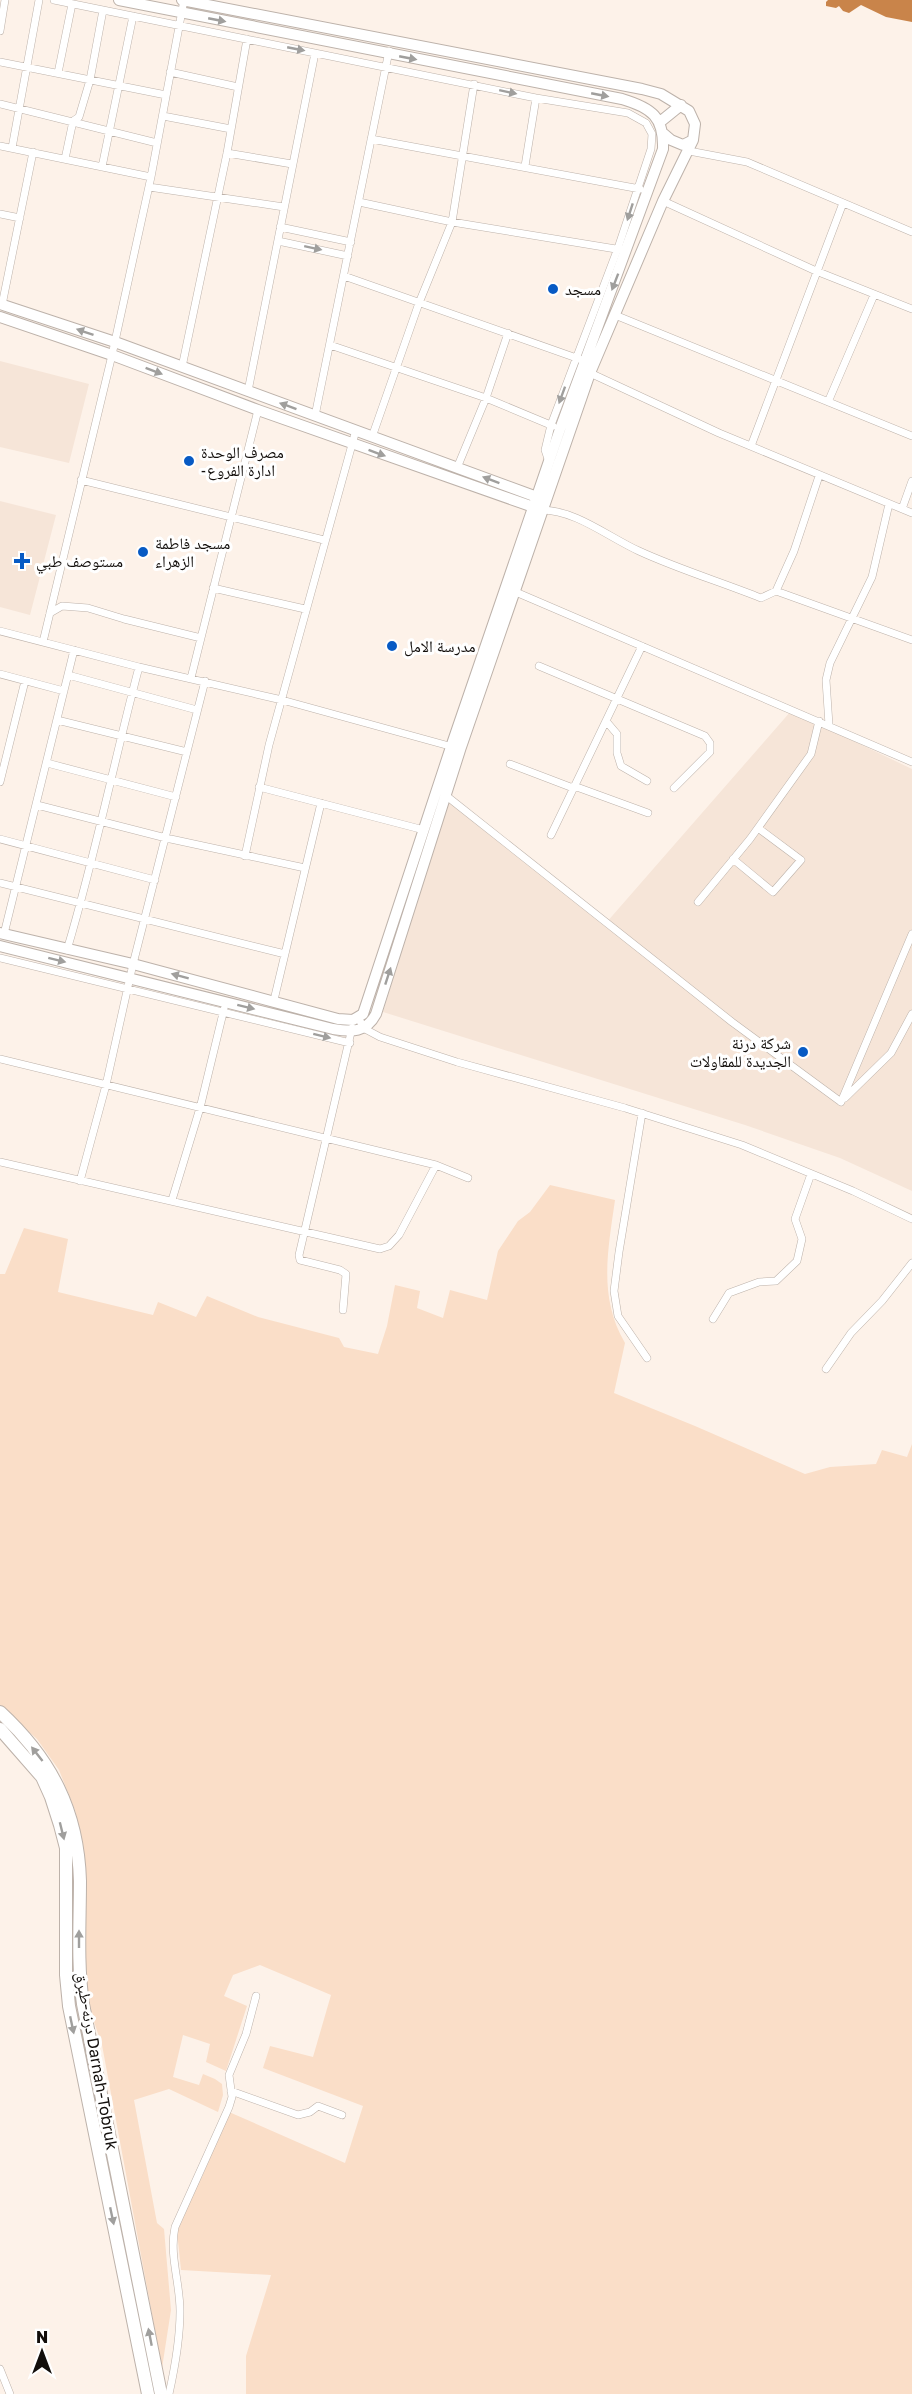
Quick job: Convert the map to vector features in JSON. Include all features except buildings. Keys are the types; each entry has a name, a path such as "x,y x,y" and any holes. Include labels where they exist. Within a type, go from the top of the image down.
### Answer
{"highway":[{"name":"درنه-طبرق Darnah-Tobruk","path":"0,1712 12,1723 52,1773 73,1823 80,1879 79,1978 83,2004 161,2394"},
{"name":"درنه-طبرق Darnah-Tobruk","path":"0,1729 42,1777 51,1797 66,1848 66,1975 69,2006 148,2394"}],"main road":[{"path":"119,0 622,99 641,105 671,140 691,146"},
{"path":"0,946 130,978 225,1007 351,1038 365,1029 376,1014 456,747 540,504 590,373 663,201 691,146 695,130 693,117 681,105 661,94 642,89 183,0"},
{"path":"540,504 556,427 622,250 650,190 663,149 662,128 681,105"},
{"path":"1,304 115,342 356,430 457,468 540,504"},
{"path":"0,317 112,355 351,443 540,504"},
{"path":"2,933 274,1000 338,1019 356,1019 363,1014 424,830 442,792"}],"street":[{"path":"0,31 5,0"},
{"path":"12,148 39,0"},
{"path":"54,0 537,98 628,113 646,123 652,134 651,149 622,250 452,222 359,202"},
{"path":"43,642 152,177 183,0"},
{"path":"58,73 72,4"},
{"path":"65,159 73,121 79,117 90,80 103,10"},
{"path":"102,167 133,16"},
{"path":"182,368 227,153 247,39"},
{"path":"315,416 392,40"},
{"path":"248,391 315,53"},
{"path":"0,62 166,95"},
{"path":"170,72 238,87"},
{"path":"372,437 396,367 452,222 474,84"},
{"path":"525,166 537,98"},
{"path":"0,104 73,121 77,125 157,143"},
{"path":"163,116 231,129"},
{"path":"371,139 650,190"},
{"path":"0,146 152,177"},
{"path":"691,146 747,162 912,232"},
{"path":"1,304 33,152"},
{"path":"227,153 292,164"},
{"path":"149,187 284,207"},
{"path":"663,201 816,271 912,309"},
{"path":"751,446 843,203"},
{"path":"0,214 20,218"},
{"path":"280,226 351,242"},
{"path":"278,241 348,256"},
{"path":"344,276 580,360"},
{"path":"828,402 874,295"},
{"path":"615,315 912,436"},
{"path":"457,468 486,398 508,333"},
{"path":"330,345 486,398 556,427"},
{"path":"590,373 719,433 912,513"},
{"path":"191,678 258,410"},
{"path":"245,856 259,787 305,609 356,430"},
{"path":"540,504 609,534 639,551 761,598 776,591 794,551 819,476"},
{"path":"81,480 231,519 324,540"},
{"path":"902,509 912,482"},
{"path":"829,725 828,673 837,646 850,619 863,600 872,577 889,504"},
{"path":"213,588 305,609"},
{"path":"510,590 912,762"},
{"path":"776,591 912,640"},
{"path":"50,613 62,606 88,608 201,638"},
{"path":"0,631 139,667 282,700 456,747"},
{"path":"551,835 642,646"},
{"path":"2,933 37,805 74,650"},
{"path":"539,666 705,736 710,743 710,752 674,788"},
{"path":"67,950 81,903 139,667"},
{"path":"0,674 64,691"},
{"path":"68,675 197,710"},
{"path":"0,782 25,681"},
{"path":"80,1181 106,1085 133,964 146,920 204,681"},
{"path":"57,720 187,752"},
{"path":"606,721 617,734 617,753 621,766 646,781"},
{"path":"698,902 758,828 812,754 819,721"},
{"path":"47,763 176,797"},
{"path":"510,764 648,813"},
{"path":"259,787 424,830"},
{"path":"442,792 732,1022 841,1102"},
{"path":"274,1000 321,803"},
{"path":"37,805 166,838 305,868"},
{"path":"733,859 773,892 801,860 758,828"},
{"path":"0,839 91,861 155,880"},
{"path":"0,883 285,954"},
{"path":"841,1102 912,934"},
{"path":"0,958 127,990 225,1007 200,1108 172,1200"},
{"path":"841,1102 891,1053 912,1014"},
{"path":"356,1019 365,1029 380,1037 457,1062 642,1113 742,1145 811,1173 912,1219"},
{"path":"343,1310 346,1274 340,1270 300,1260 299,1255 356,1019"},
{"path":"0,1059 436,1165 468,1178"},
{"path":"642,1113 614,1291 618,1316 647,1358"},
{"path":"0,1162 380,1249 389,1246 399,1235 436,1165"},
{"path":"712,1319 729,1293 759,1282 776,1281 797,1261 802,1239 795,1219 811,1173"},
{"path":"826,1369 851,1333 882,1301 912,1263"},
{"path":"169,2394 175,2367 180,2310 173,2264 173,2234 229,2107 232,2097 229,2075 246,2034 256,1996"},
{"path":"231,2091 298,2115 310,2112 318,2106 342,2115"},
{"path":"0,2368 10,2394"}],"shaded area":[{"path":"828,0 912,0 912,22 886,17 861,5 849,13 843,11 839,6 836,8 826,6"},
{"path":"0,361 89,384 69,463 0,447"},
{"name":"مستوصف طبي","path":"0,501 56,515 30,615 0,607"},
{"path":"791,711 912,769 912,1191 840,1158 745,1125 383,1012 448,795 606,923"},
{"path":"550,1185 615,1200 608,1255 608,1291 611,1308 625,1343 614,1393 805,1474 830,1467 876,1464 882,1450 907,1457 912,1444 912,2394 246,2394 246,2356 271,2275 181,2270 177,2232 182,2212 202,2177 229,2112 345,2163 363,2106 263,2068 270,2046 313,2057 331,1995 260,1965 233,1975 224,1996 247,2006 226,2071 206,2062 210,2044 183,2035 173,2077 199,2085 203,2074 222,2084 223,2095 218,2112 169,2089 134,2100 157,2223 164,2229 171,2310 162,2368 102,2045 87,2002 83,1843 75,1810 59,1770 37,1739 0,1706 0,1274 5,1274 24,1228 68,1239 58,1292 153,1315 158,1302 196,1317 207,1296 258,1317 339,1338 344,1347 378,1354 387,1326 395,1285 420,1291 417,1308 443,1318 450,1290 487,1300 498,1251 518,1221 530,1212"}],"place":[{"name":"مسجد","path":"553,289"},
{"name":"مصرف الوحدة -ادارة الفروع","path":"189,461"},
{"name":"مسجد فاطمة الزهراء","path":"143,552"},
{"name":"مستوصف طبي","path":"22,561"},
{"name":"مدرسة الامل","path":"392,646"},
{"name":"شركة درنة الجديدة للمقاولات","path":"803,1052"}]}
